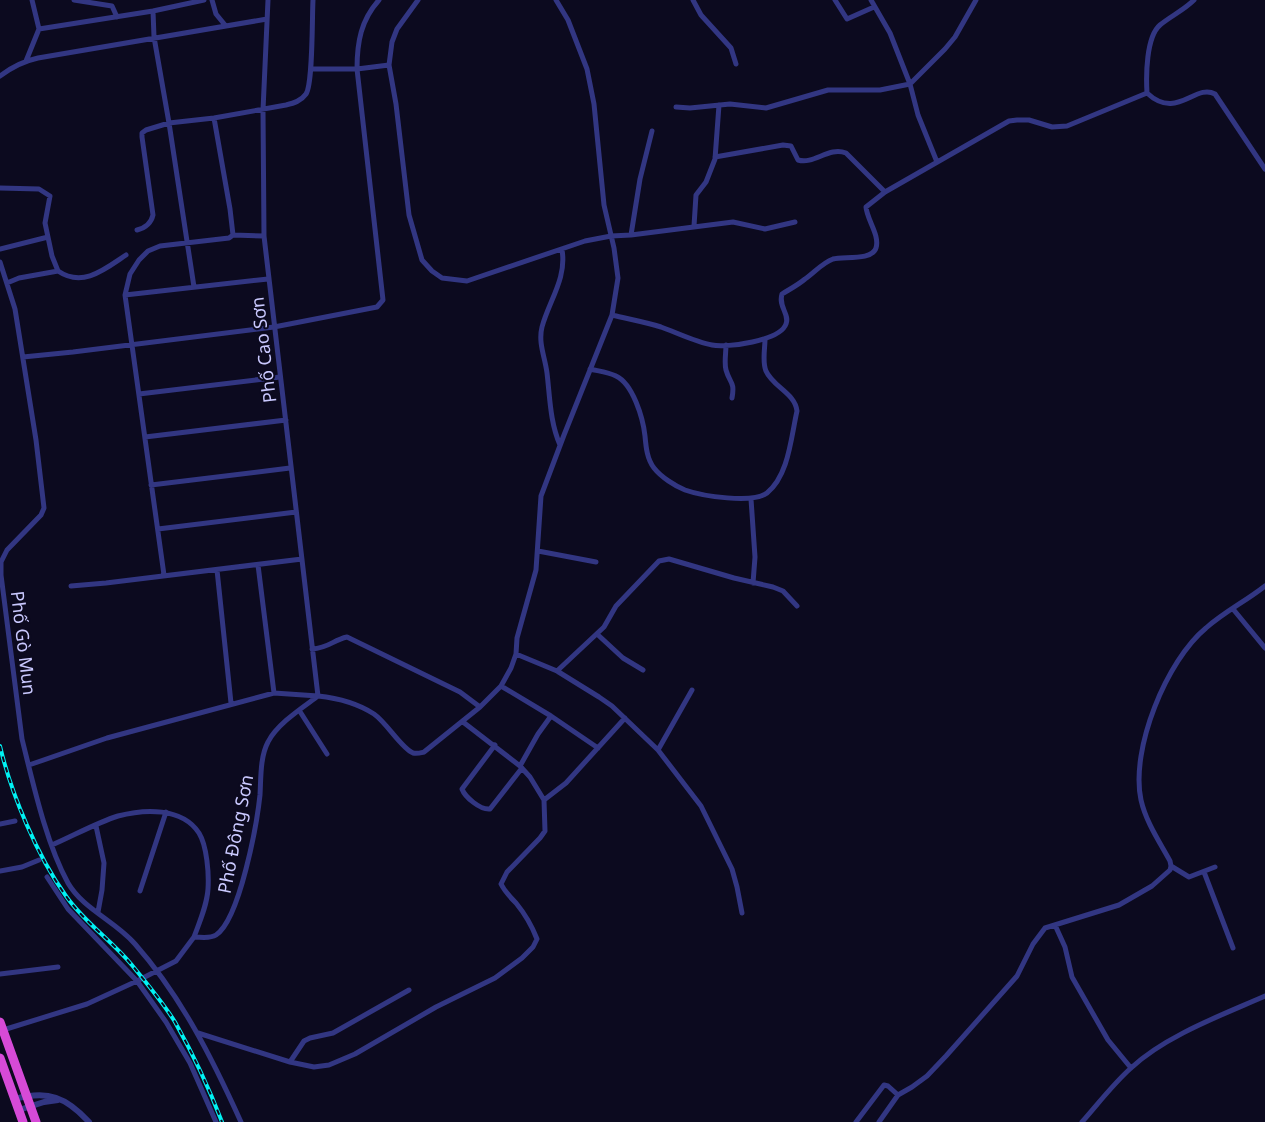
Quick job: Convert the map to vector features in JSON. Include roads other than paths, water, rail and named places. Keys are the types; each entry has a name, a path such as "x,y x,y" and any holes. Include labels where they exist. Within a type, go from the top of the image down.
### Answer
{"highway":[{"path":"1,1026 36,1122"},
{"path":"0,1058 23,1122"}],"street":[{"path":"26,61 39,29 32,0"},
{"path":"74,0 112,6 117,17"},
{"path":"39,29 117,17 204,0"},
{"path":"212,0 216,14 225,25"},
{"name":"Phố Cao Sơn","path":"268,0 263,110 264,236 318,696"},
{"path":"137,230 145,228 152,221 153,215 142,133 169,123 214,118 296,103 305,96 308,90 310,69 312,0"},
{"path":"23,357 274,327 377,308 383,300 357,69 357,49 361,30 379,0"},
{"path":"418,0 397,29 392,42 389,65 396,104 409,215 422,260 442,278 467,281 585,241 611,236 732,222 765,229 795,222"},
{"path":"28,765 107,738 274,692 333,698 368,711 387,726 406,748 418,754 424,752 480,707 500,686 509,673 516,654 516,638 532,587 538,550 541,496 612,315 618,278 614,248 604,205 594,104 587,69 568,20 556,0"},
{"path":"693,0 701,15 731,48 736,64"},
{"path":"834,0 847,19 874,7"},
{"path":"871,0 890,33 910,84 918,115 937,162"},
{"path":"676,108 737,104 766,108 828,90 880,90 910,84 950,43 976,0"},
{"path":"1194,0 1156,30 1151,42 1146,78 1147,92 1154,99 1167,104 1175,104 1205,92 1215,94 1265,169"},
{"path":"153,10 154,37 194,287"},
{"path":"0,76 10,68 26,61 154,37 267,19"},
{"path":"310,69 357,69 389,65"},
{"path":"612,315 658,326 711,345 726,345 766,339 784,328 786,324 787,320 780,300 782,294 823,264 833,259 866,256 873,253 876,249 872,224 866,208 886,192 1009,122 1029,120 1052,127 1067,126 1147,92"},
{"path":"694,226 696,195 706,182 716,157 719,105"},
{"path":"214,118 233,235"},
{"path":"631,235 640,179 652,131"},
{"path":"716,157 782,145 791,146 798,160 804,161 832,152 842,152 846,153 886,192"},
{"path":"0,188 39,189 50,196 45,223 52,256 58,270 64,275 74,278 94,276 126,255"},
{"path":"164,575 125,295 130,274 139,260 148,252 160,246 229,238 233,235 264,236"},
{"path":"0,249 48,238"},
{"path":"560,445 553,423 540,337 545,318 559,284 563,260 562,250"},
{"name":"Phố Gò Mun","path":"0,262 16,309 36,440 44,508 41,515 7,550 1,562 22,739 28,765 52,845 68,883 79,898 133,941 157,971 198,1033 241,1122"},
{"path":"7,282 58,270"},
{"path":"125,295 268,279"},
{"path":"590,369 615,375 625,382 631,391 644,428 648,456 654,469 666,479 684,490 700,494 751,499 768,492 780,475 785,464 797,411 792,399 773,382 765,369 766,339"},
{"path":"726,345 725,367 726,373 733,383 732,398"},
{"path":"139,394 280,377"},
{"path":"144,438 286,420"},
{"path":"151,485 290,468"},
{"path":"751,499 755,557 753,583"},
{"path":"158,529 296,512"},
{"path":"538,550 596,562"},
{"path":"71,586 302,559"},
{"path":"557,671 597,634 608,622 616,606 659,561 664,559 773,587 783,591 797,606"},
{"path":"258,564 274,692"},
{"path":"217,570 231,703"},
{"path":"1215,867 1189,877 1171,866 1148,821 1140,792 1140,763 1151,713 1168,676 1192,642 1205,628 1265,586"},
{"path":"1233,608 1265,648"},
{"path":"597,634 623,658 643,670"},
{"path":"312,649 328,647 339,638 347,637 460,692 480,707"},
{"path":"516,654 557,671 599,697 625,718 658,750 701,806 732,869 738,887 742,913"},
{"path":"500,686 551,716 598,748"},
{"path":"658,750 692,690"},
{"name":"Phố Đông Sơn","path":"194,937 215,936 221,931 236,904 247,863 268,742 275,732 318,696"},
{"path":"299,710 328,754"},
{"path":"495,745 462,788 469,798 485,810 490,810 521,767 538,734 551,716"},
{"path":"544,800 566,783 625,718"},
{"path":"198,1033 290,1062 314,1068 321,1067 355,1054 436,1007 495,978 522,958 533,947 537,939 534,929 501,884 507,872 545,831 544,800 530,777 521,767 463,722"},
{"path":"1,1026 87,1004 176,961 194,937 204,910 208,889 206,856 199,833 186,820 166,812 140,812 118,817 52,845"},
{"path":"140,891 166,812"},
{"path":"0,824 15,821"},
{"path":"96,826 104,863 98,912"},
{"path":"0,871 22,867 39,860"},
{"path":"880,1122 898,1095 920,1082 946,1056 1017,976 1039,934 1045,928 1119,905 1152,886 1166,874 1171,866"},
{"path":"1204,872 1232,948"},
{"path":"47,876 68,909 137,981 166,1022 190,1063 216,1122"},
{"path":"1055,925 1065,948 1072,977 1108,1040 1131,1068"},
{"path":"0,974 58,967"},
{"path":"290,1062 304,1040 333,1033 409,990"},
{"path":"1082,1122 1131,1068 1143,1058 1185,1031 1265,996"},
{"path":"856,1122 884,1085 888,1086 898,1095"},
{"path":"15,1099 47,1094 71,1105 89,1122"},
{"path":"19,1110 44,1102 60,1100"}],"railway":[{"path":"0,746 11,784 26,824 55,880 81,914 131,964 171,1015 200,1071 222,1122"}]}
